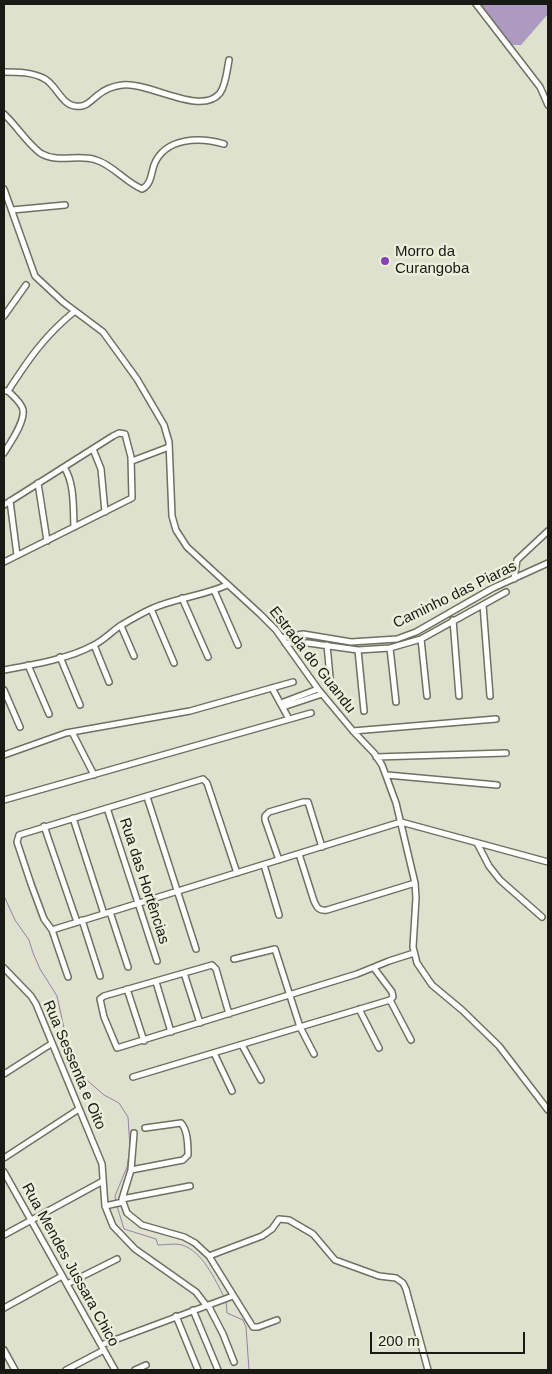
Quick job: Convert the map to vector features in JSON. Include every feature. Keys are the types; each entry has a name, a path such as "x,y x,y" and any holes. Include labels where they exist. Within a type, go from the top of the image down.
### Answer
{"street":[{"path":"476,4 540,86 548,105"},
{"path":"4,72 34,75 44,79 55,87 69,105 76,107 85,105 108,89 123,85 134,85 178,98 205,102 215,98 222,91 230,60"},
{"path":"4,114 42,154 58,158 85,157 97,160 108,165 117,174 142,189 145,188 155,163 164,150 174,144 199,140 212,140 224,144"},
{"name":"Estrada do Guandu","path":"4,189 35,276 75,312 103,332 137,379 164,425 169,438 172,516 176,530 187,547 260,614 282,638 320,691 376,757 387,775 415,883 416,898 413,934 414,953 417,963 428,980 439,992 462,1010 499,1046 548,1110"},
{"path":"12,210 65,205"},
{"path":"4,314 26,285"},
{"path":"4,453 20,424 23,413 20,404 6,391 42,341 75,312"},
{"path":"4,504 113,436 124,434 132,461 132,498 4,562"},
{"path":"132,461 169,448"},
{"path":"93,449 101,469 105,512"},
{"path":"64,467 70,478 74,527"},
{"path":"38,483 47,541"},
{"path":"10,501 17,555"},
{"path":"514,579 517,560 548,531"},
{"name":"Caminho das Piaras","path":"282,638 303,634 351,642 397,639 416,632 493,588 548,563"},
{"path":"4,670 60,658 94,646 120,626 151,610 227,584"},
{"path":"214,590 238,645"},
{"path":"285,643 327,645 358,650 390,648 421,639 506,592"},
{"path":"182,598 208,657"},
{"path":"483,605 490,696"},
{"path":"151,610 174,663"},
{"path":"453,620 459,696"},
{"path":"120,626 134,656"},
{"path":"421,639 426,696"},
{"path":"327,645 330,688"},
{"path":"94,646 109,682"},
{"path":"390,648 396,702"},
{"path":"358,650 364,711"},
{"path":"60,658 80,705"},
{"path":"28,665 49,714"},
{"path":"4,755 49,738 72,732 190,711 293,682"},
{"path":"272,688 289,719"},
{"path":"4,690 20,727"},
{"path":"282,704 320,691"},
{"path":"4,800 311,713"},
{"path":"353,732 496,719"},
{"path":"72,732 94,775"},
{"path":"376,757 506,753"},
{"path":"387,775 497,785"},
{"path":"68,977 52,930 44,919 17,842 19,835 195,781 205,780 237,873"},
{"path":"147,797 196,948"},
{"path":"278,860 265,820 270,812 306,802 309,804 322,846"},
{"name":"Rua das Hortências","path":"107,808 157,961"},
{"path":"73,818 104,914"},
{"path":"52,930 400,822 548,862"},
{"path":"44,826 100,976"},
{"path":"477,843 489,866 500,880 542,918"},
{"path":"300,854 316,907 321,910 327,910 415,883"},
{"path":"264,865 279,915"},
{"path":"110,912 128,967"},
{"path":"234,959 274,948 300,1027 314,1054"},
{"path":"229,1014 214,965 100,998 104,1017 117,1048 144,1041 291,995 414,953"},
{"name":"Rua Sessenta e Oito","path":"4,968 34,1000 102,1164 107,1206"},
{"path":"133,1077 390,1000 393,997 392,992 374,968"},
{"path":"184,973 200,1023"},
{"path":"156,982 171,1032"},
{"path":"127,989 144,1041"},
{"path":"390,1000 411,1040"},
{"path":"359,1009 379,1048"},
{"path":"4,1074 52,1044"},
{"path":"242,1045 261,1080"},
{"path":"214,1053 232,1091"},
{"path":"4,1158 80,1109"},
{"path":"131,1170 183,1160 188,1156 186,1131 181,1123 145,1128"},
{"path":"134,1133 131,1170 122,1202 127,1213 138,1223 184,1236 195,1243 209,1256 231,1297 253,1327 256,1328 277,1320"},
{"name":"Rua Mendes Jussara Chico","path":"4,1172 115,1370"},
{"path":"4,1235 103,1181"},
{"path":"190,1186 107,1206 113,1226 135,1249 200,1296 223,1334 234,1362"},
{"path":"209,1256 262,1236 269,1232 277,1221 285,1218 317,1237 335,1260 378,1276 396,1278 403,1283 428,1370"},
{"path":"67,1284 117,1259"},
{"path":"4,1308 62,1276"},
{"path":"66,1370 103,1347 176,1316 231,1297"},
{"path":"193,1310 218,1370"},
{"path":"176,1316 198,1370"},
{"path":"4,1350 15,1370"},
{"path":"135,1370 146,1365"}],"shaded area":[{"path":"478,4 548,4 548,14 521,45 512,45"}],"waterway":[{"path":"4,896 15,920 29,940 40,969 57,996 66,1037 65,1054 73,1068 104,1095 119,1103 128,1117 130,1148 127,1167 115,1196 116,1202"},
{"path":"117,1206 124,1229 156,1239 158,1245 182,1245 196,1253 207,1266 224,1297"},
{"path":"226,1300 227,1313 243,1320 246,1327 249,1370"}],"place":[{"name":"Morro da Curangoba","path":"385,261"}]}
